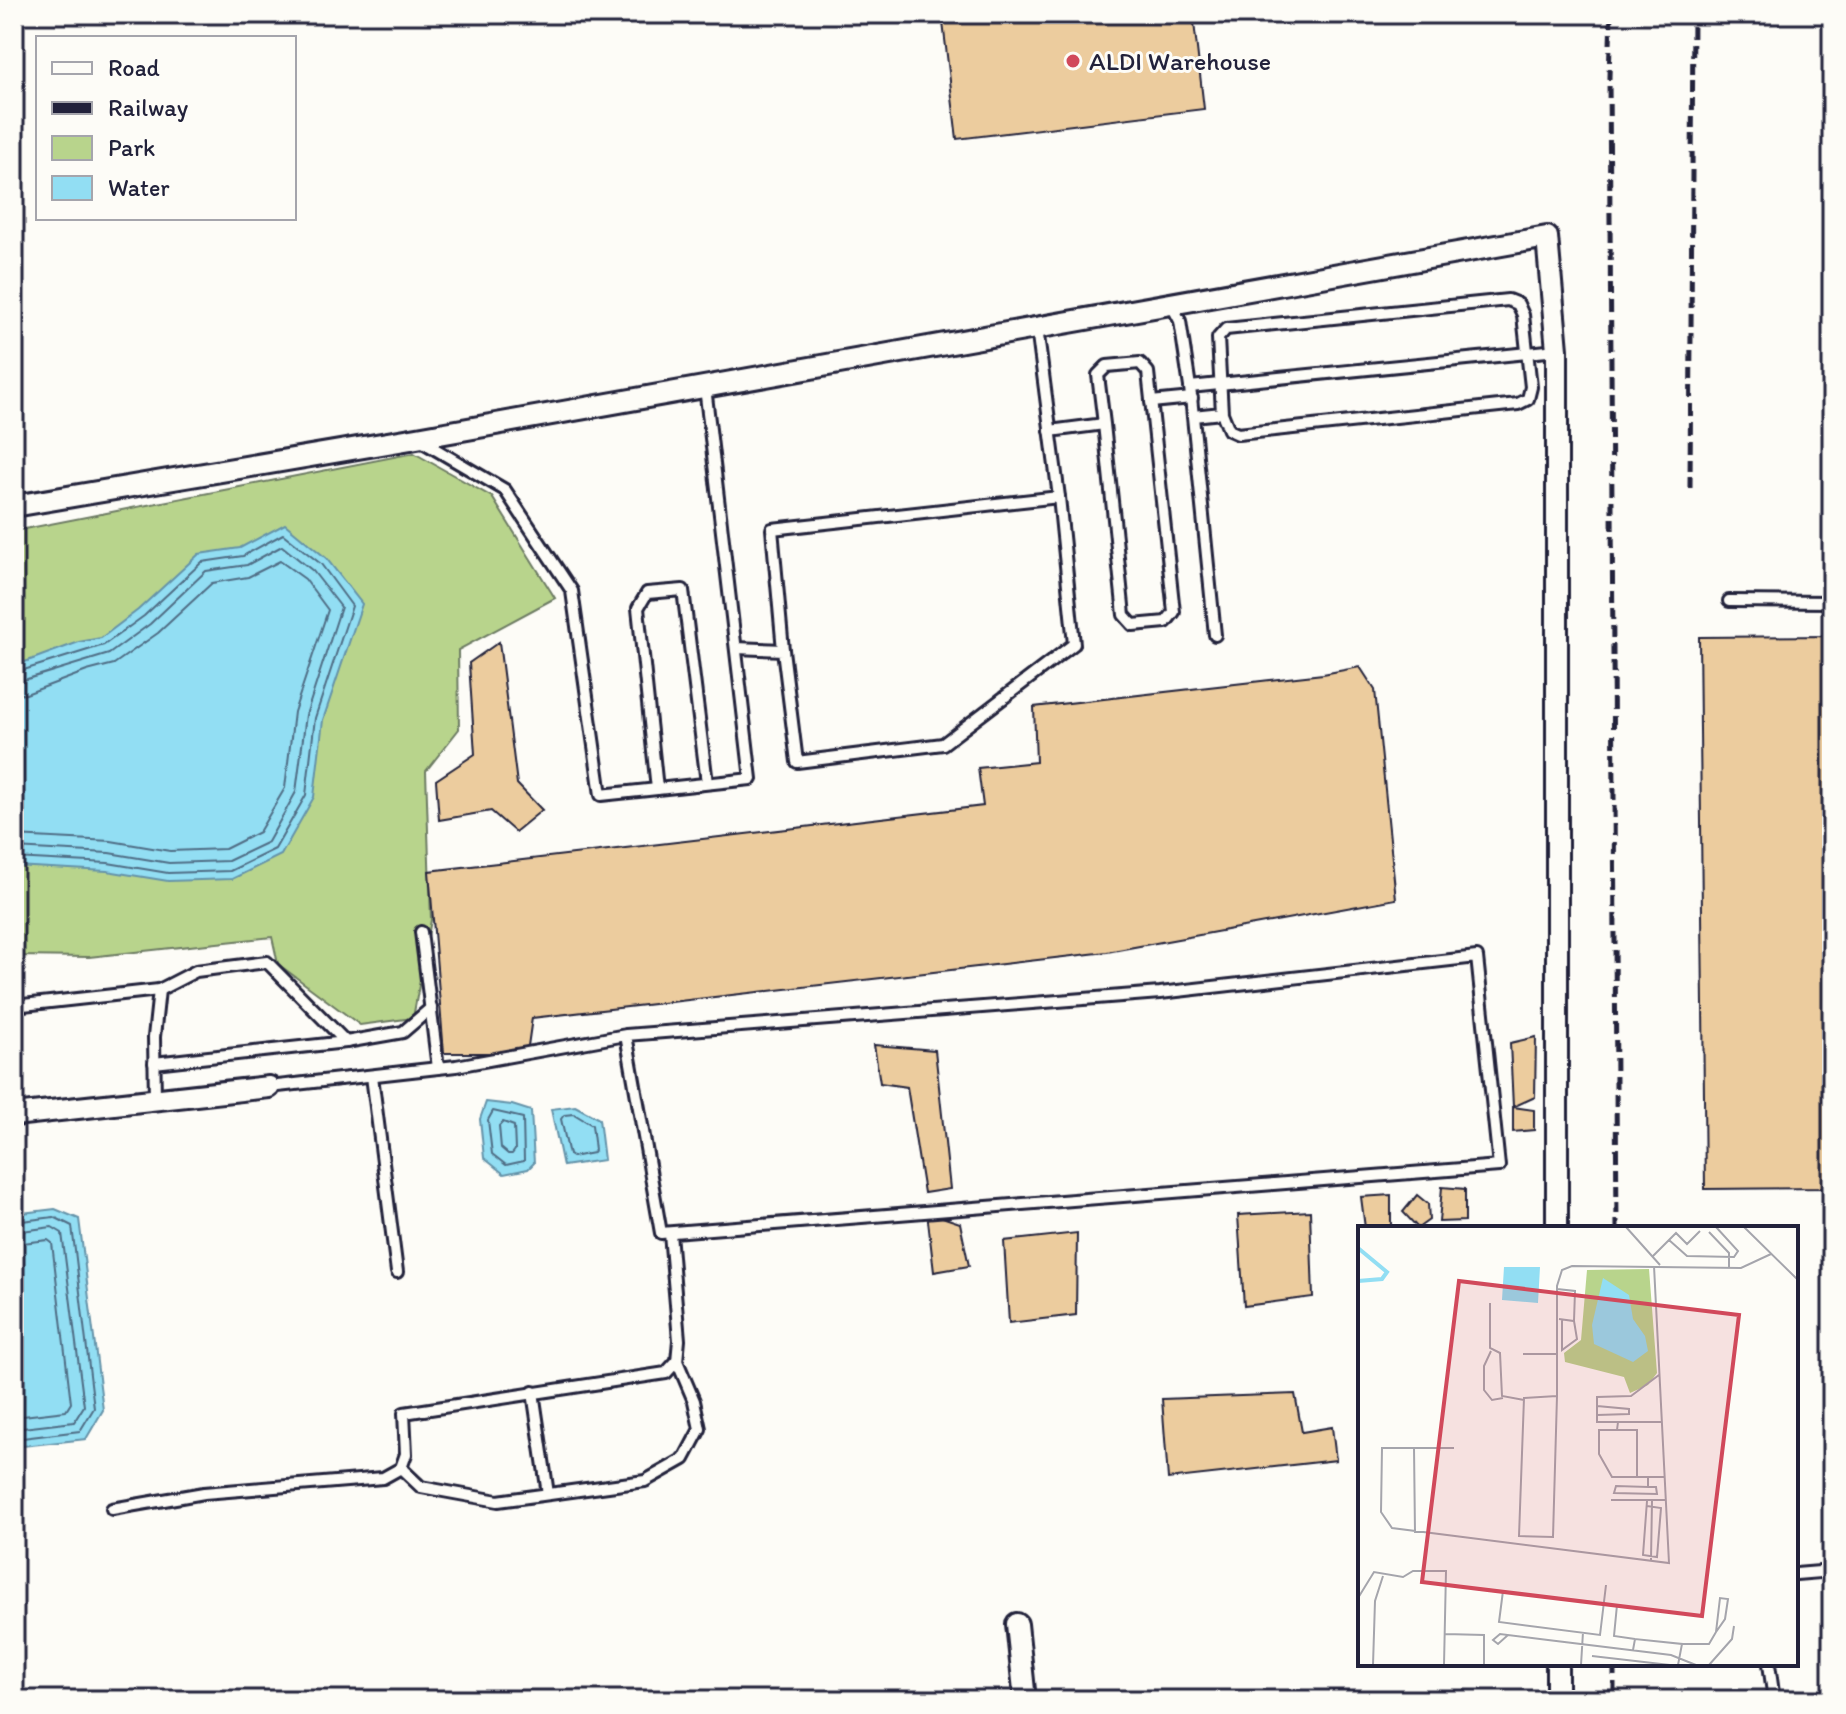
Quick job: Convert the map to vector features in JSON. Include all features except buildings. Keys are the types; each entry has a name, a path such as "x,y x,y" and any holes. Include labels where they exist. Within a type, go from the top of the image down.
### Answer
{"street":[{"path":"14,506 417,438 1547,237 1557,350 1557,1226"},
{"path":"14,1115 269,1087"},
{"path":"1017,1624 1025,1700"},
{"path":"1557,1666 1557,1700"}],"lane":[{"path":"1508,300 1518,304 1523,315 1528,352 1531,387 1528,399 1518,404 1238,434 1229,430 1222,413 1218,338 1226,329 1508,300"},
{"path":"1171,304 1180,321 1191,392 1215,635"},
{"path":"1037,328 1059,497 1074,644 943,744 797,762 772,529 1059,497"},
{"path":"1151,402 1219,384 1557,350"},
{"path":"1140,363 1148,372 1174,612 1166,622 1133,625 1124,615 1104,424 1098,375 1107,366 1140,363"},
{"path":"417,438 505,490 572,591 601,795 751,779 705,387"},
{"path":"1193,416 1222,413"},
{"path":"1050,431 1104,424"},
{"path":"657,789 638,608 647,593 683,590 707,783"},
{"path":"1729,601 1832,602"},
{"path":"736,648 783,650"},
{"path":"421,932 438,1068"},
{"path":"269,1087 438,1068 626,1035 1160,993 1477,957 1499,1166 661,1233 626,1035"},
{"path":"14,1006 159,990 196,971 267,962 346,1042"},
{"path":"155,1099 154,1037 159,990"},
{"path":"154,1063 346,1042 403,1032 431,1008"},
{"path":"372,1076 397,1272"},
{"path":"401,1468 421,1487 498,1501 645,1481 684,1459 700,1429 694,1401 677,1361 679,1340 670,1233"},
{"path":"112,1509 204,1493 383,1478 401,1468 406,1454 404,1413 666,1373 677,1361"},
{"path":"533,1392 548,1494"},
{"path":"1798,1574 1832,1571"},
{"path":"1769,1666 1774,1700"}],"green space":[{"path":"414,453 492,497 555,598 458,650 459,729 426,771 431,920 413,1018 360,1025 278,964 272,937 89,957 14,956 14,531"}],"water":[{"path":"285,524 326,558 362,604 323,720 314,797 281,855 232,879 168,881 107,871 14,866 14,666 79,642 101,638 138,610 199,554 240,548"},
{"path":"486,1102 531,1111 534,1163 528,1169 504,1174 484,1158 480,1119"},
{"path":"575,1106 599,1119 604,1160 563,1166 551,1109"},
{"path":"55,1209 79,1219 103,1410 86,1439 14,1447 14,1214"}],"railway":[{"path":"1611,14 1617,1226"},
{"path":"1690,488 1693,14"},
{"path":"1614,1666 1614,1700"}],"place":[{"name":"ALDI Warehouse","path":"1073,61"}]}
